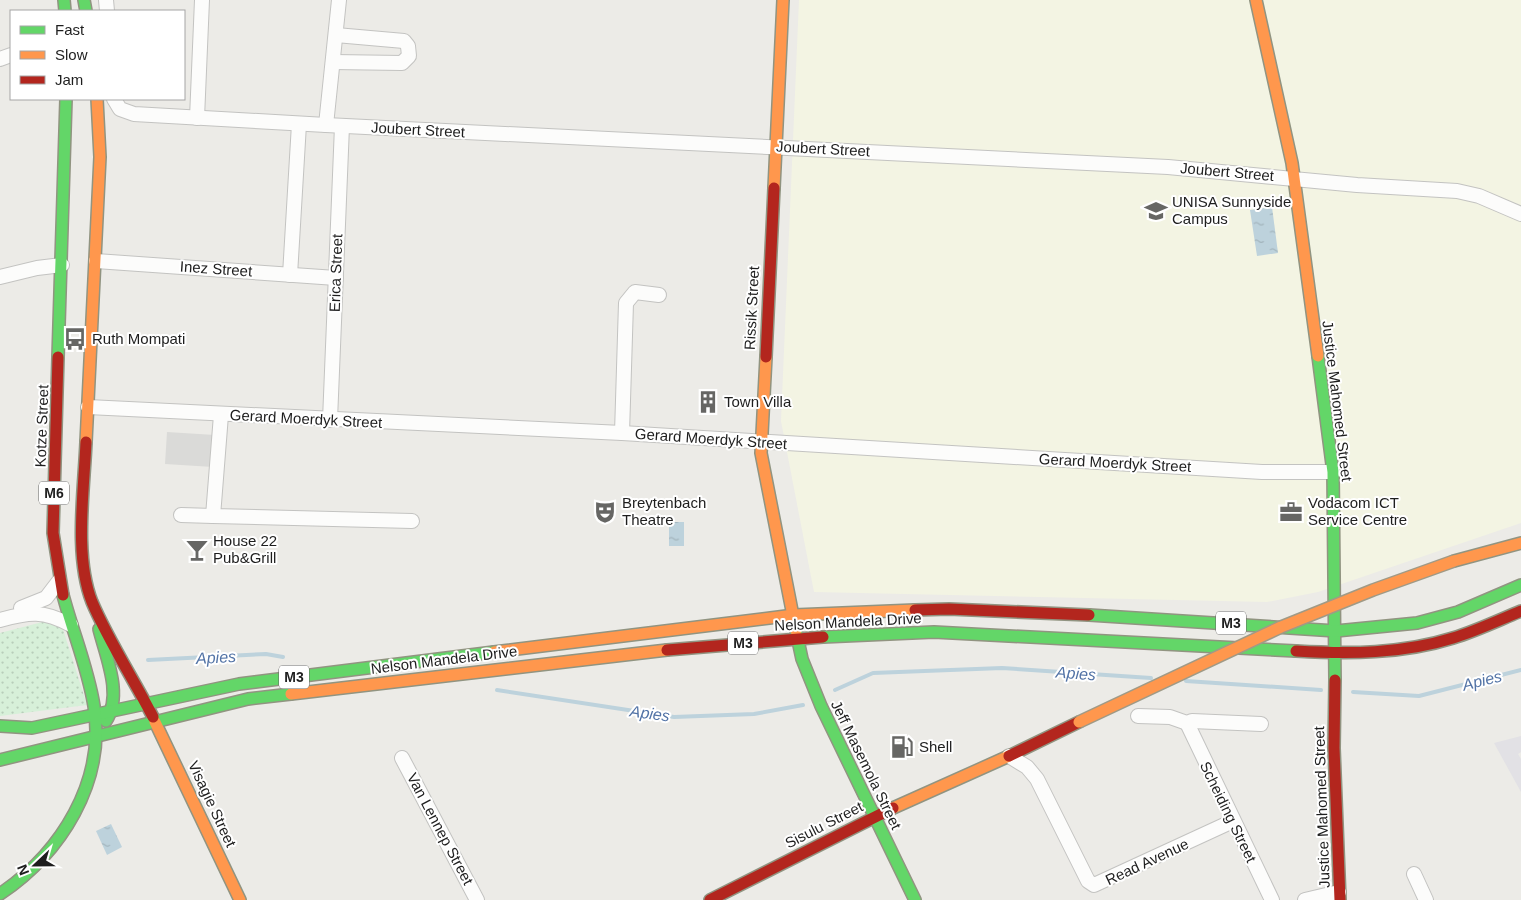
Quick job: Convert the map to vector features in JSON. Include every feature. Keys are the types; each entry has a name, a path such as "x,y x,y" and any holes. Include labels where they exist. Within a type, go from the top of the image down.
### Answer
{"main road":[{"name":"Rissik Street","path":"783,0 760,442 794,615"},
{"name":"Justice Mahomed Street","path":"1256,0 1294,177 1333,472 1336,631 1335,715 1340,896"},
{"name":"Kotze Street","path":"0,894 31,871 58,840 86,790 96,751 95,716 86,671 59,581 53,533 66,100"},
{"name":"M6","path":"97,100 100,158 82,531 85,571 92,600 156,722"},
{"name":"Sisulu Street","path":"710,900 874,817 1281,627 1374,590 1454,562 1521,543"},
{"name":"Nelson Mandela Drive","path":"0,726 32,728 239,684 794,615 940,609 1176,620 1336,631 1418,623 1458,612 1521,585"},
{"path":"92,600 115,703 112,712 96,736"},
{"name":"Nelson Mandela Drive","path":"0,760 248,699 583,658 798,639 934,632 1335,654 1381,652 1424,646 1454,638 1521,610"},
{"name":"Jeff Masemola Street","path":"794,615 802,659 815,695 915,900"},
{"name":"Visagie Street","path":"156,722 240,900"}],"street":[{"path":"197,118 202,0"},
{"path":"326,125 340,0"},
{"path":"332,62 402,63 409,56 408,46 404,41 336,35"},
{"name":"Joubert Street","path":"117,104 134,114 197,118 1157,166 1294,177 1357,185 1456,191 1479,196 1521,214"},
{"path":"290,275 299,124"},
{"name":"Erica Street","path":"330,420 342,126"},
{"name":"Inez Street","path":"96,260 336,278"},
{"path":"0,277 37,268 62,265"},
{"path":"622,433 626,303 636,292 660,295"},
{"name":"Gerard Moerdyk Street","path":"88,407 622,433 1262,472 1333,472"},
{"path":"213,516 221,414"},
{"path":"181,515 412,521"},
{"path":"0,612 40,602 46,598 59,581"},
{"path":"0,620 38,613 54,616 72,625"},
{"path":"1138,716 1170,718 1187,723 1192,721 1262,724"},
{"name":"Scheiding Street","path":"1187,723 1272,900"},
{"name":"Read Avenue","path":"1008,756 1027,767 1037,779 1088,881 1094,885 1233,821"},
{"name":"Van Lennep Street","path":"402,758 477,900"},
{"path":"1414,874 1426,900"},
{"path":"1305,900 1340,896"}],"shaded area":[{"name":"UNISA Sunnyside Campus","path":"799,0 1521,0 1521,523 1318,592 1267,602 814,592 781,421"},
{"path":"167,432 215,435 213,467 165,464"},
{"path":"1521,736 1521,752 1518,754 1521,759 1521,792 1494,743"}],"green space":[{"path":"54,619 61,623 87,705 0,716 0,633"}],"water":[{"path":"1272,207 1278,253 1257,256 1250,210"},
{"path":"669,522 684,522 684,546 669,546"},
{"path":"111,824 122,847 107,855 96,831"}],"waterway":[{"name":"Apies","path":"148,660 266,654 283,657"},
{"name":"Apies","path":"835,690 873,673 1002,668 1151,678"},
{"name":"Apies","path":"1353,692 1419,696 1521,670"},
{"name":"Apies","path":"1186,681 1321,690"},
{"name":"Apies","path":"497,690 674,717 754,714 803,705"}],"traffic: fast":[{"path":"64,0 65,10"},
{"path":"84,0 86,10"},
{"path":"58,357 66,100"},
{"path":"1318,356 1333,472 1335,680"},
{"path":"1089,615 1336,631 1417,623 1458,612 1521,585"},
{"path":"0,894 22,877 60,837 86,788 93,762 96,734 94,706 84,664 63,595"},
{"path":"99,629 109,664 113,688 111,711 106,721"},
{"path":"796,631 802,659 821,706 915,900"},
{"path":"823,637 934,632 1296,651"},
{"path":"0,726 32,728 239,684 494,652"},
{"path":"0,760 248,699 291,694"}],"traffic: slow":[{"path":"774,188 783,0"},
{"path":"1256,0 1292,163 1318,356"},
{"path":"86,442 100,157 97,100"},
{"path":"766,357 761,453 796,631"},
{"path":"1454,561 1521,543"},
{"path":"1079,722 1281,627 1373,590 1454,561"},
{"path":"494,652 794,615 915,610"},
{"path":"291,694 667,650"},
{"path":"155,722 240,900"},
{"path":"893,808 1009,756"}],"traffic: jam":[{"path":"766,357 774,188"},
{"path":"58,357 53,533 63,595"},
{"path":"86,442 82,502 82,544 86,584 92,602 106,631 153,717"},
{"path":"915,610 949,609 1089,615"},
{"path":"1296,651 1375,652 1414,647 1462,635 1521,611"},
{"path":"667,650 823,637"},
{"path":"1335,680 1334,748 1340,900"},
{"path":"1009,756 1079,722"},
{"path":"710,900 893,808"}],"place":[{"name":"UNISA Sunnyside Campus","path":"1156,211"},
{"name":"Ruth Mompati","path":"75,339"},
{"name":"Town Villa","path":"708,402"},
{"name":"Breytenbach Theatre","path":"605,512"},
{"name":"Vodacom ICT Service Centre","path":"1291,512"},
{"name":"House 22 Pub&Grill","path":"197,550"},
{"name":"Shell","path":"902,747"}]}
